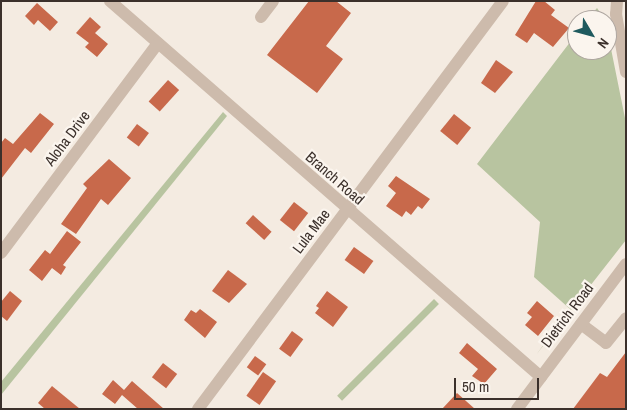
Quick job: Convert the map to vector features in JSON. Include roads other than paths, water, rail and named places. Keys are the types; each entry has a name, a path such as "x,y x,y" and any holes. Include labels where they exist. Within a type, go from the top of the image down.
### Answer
{"street":[{"name":"Branch Road","path":"110,1 347,211 541,377"},
{"path":"261,16 273,1"},
{"name":"Lula Mae","path":"198,409 504,1"},
{"path":"617,1 616,14 626,72"},
{"name":"Aloha Drive","path":"1,253 158,43"},
{"name":"Dietrich Road","path":"516,409 626,264"},
{"path":"581,324 606,343 626,318"}]}
